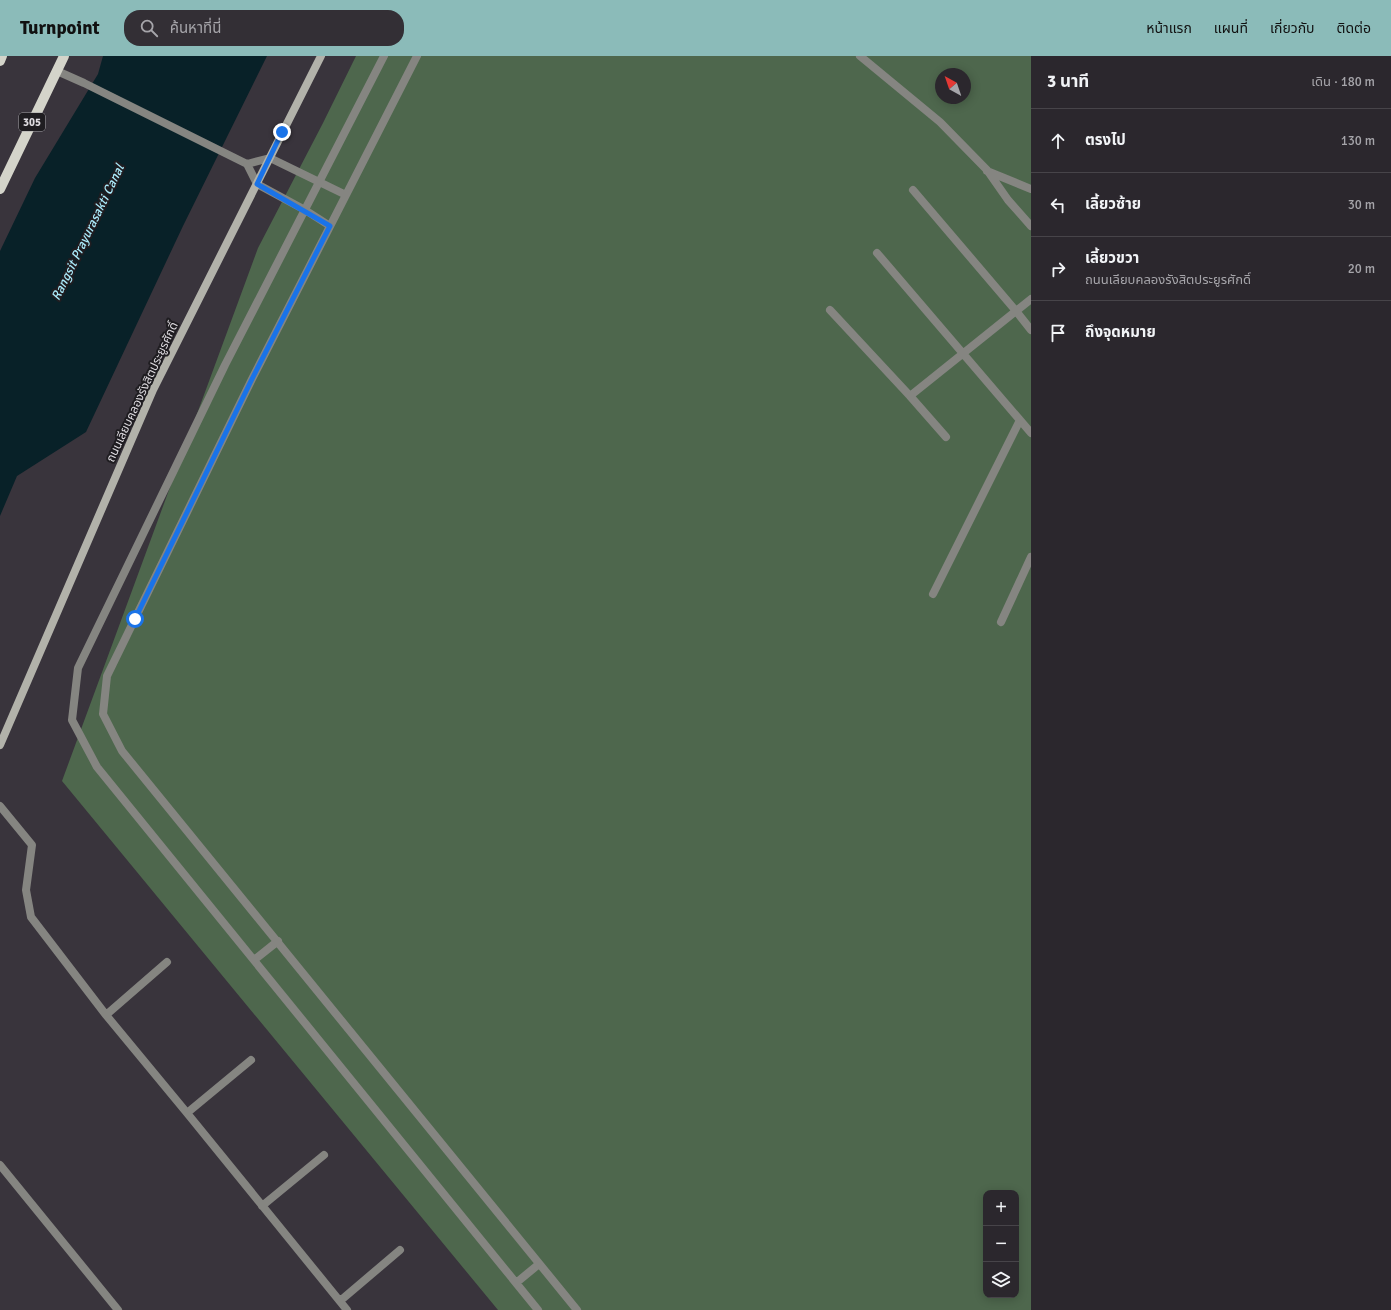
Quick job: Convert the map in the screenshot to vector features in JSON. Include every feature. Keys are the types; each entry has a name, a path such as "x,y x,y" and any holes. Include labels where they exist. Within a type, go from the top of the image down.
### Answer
{"main road":[{"path":"0,61 2,56"},
{"name":"305","path":"0,189 64,56"}],"street":[{"name":"ถนนเลียบคลองรังสิตประยูรศักดิ์","path":"0,745 153,390 321,56"},
{"path":"384,56 225,365 78,668 72,720 97,767 538,1310"},
{"path":"417,56 252,379 107,676 103,714 122,751 577,1310"},
{"path":"860,56 940,122 987,170 1008,200 1031,226"},
{"path":"57,71 84,83 233,158 247,164 270,158 346,195"},
{"path":"247,164 257,184 305,210 330,226"},
{"path":"987,170 1031,189"},
{"path":"913,190 1031,330"},
{"path":"878,253 1031,433"},
{"path":"910,396 1031,299"},
{"path":"830,310 946,437"},
{"path":"933,594 1020,420"},
{"path":"1000,622 1031,557"},
{"path":"0,806 32,845 26,890 32,917 106,1015 347,1310"},
{"path":"254,960 278,941"},
{"path":"106,1015 167,962"},
{"path":"187,1113 252,1060"},
{"path":"262,1206 324,1155"},
{"path":"0,1165 118,1310"},
{"path":"340,1301 400,1250"},
{"path":"516,1282 539,1264"}],"green space":[{"path":"356,56 1031,56 1031,1310 498,1310 62,781 258,248"}],"water":[{"name":"Rangsit Prayurasakti Canal","path":"103,56 267,56 183,226 86,432 17,476 0,516 0,251 35,178 98,74"}],"route":[{"path":"135,619 252,379 330,226 305,210 257,184 282,132"}]}
